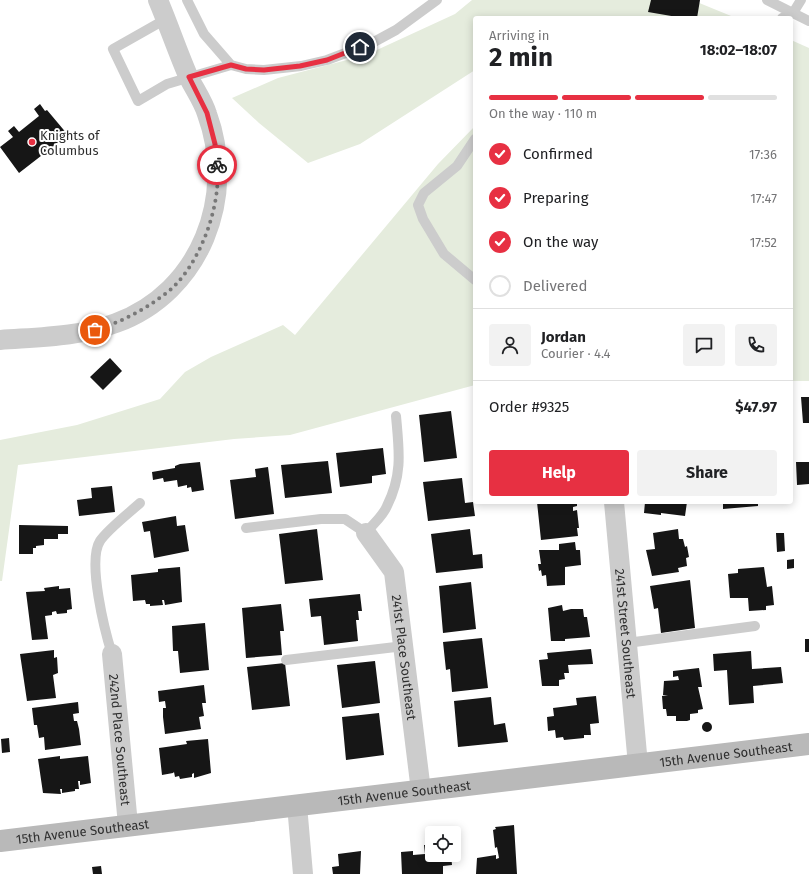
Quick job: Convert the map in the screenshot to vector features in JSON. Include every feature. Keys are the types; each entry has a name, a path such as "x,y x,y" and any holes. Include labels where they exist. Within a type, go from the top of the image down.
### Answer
{"street":[{"path":"0,340 76,334 117,323 138,313 167,293 182,276 203,243 214,211 218,170 215,144 207,113 189,77 158,0"},
{"name":"241st Street Southeast","path":"614,504 638,765"},
{"name":"241st Place Southeast","path":"366,533 394,572 421,791"},
{"name":"242nd Place Southeast","path":"112,654 128,825"},
{"name":"15th Avenue Southeast","path":"0,841 809,744"},
{"path":"297,805 303,874"}],"lane":[{"path":"187,0 204,34 231,65"},
{"path":"166,19 113,49 138,101 167,84 231,65 246,69 264,70 300,66 327,60 372,43 396,30 437,0"},
{"path":"766,0 809,21"},
{"path":"786,16 793,13 801,0"},
{"path":"473,142 457,166 424,193 418,205 423,219 444,254 473,278"},
{"path":"246,528 320,519 345,519 366,533 387,507 398,478 400,459 396,416"},
{"path":"112,654 100,614 96,553 100,540 140,503"},
{"path":"627,643 755,626"},
{"path":"286,660 404,646"}],"green space":[{"path":"472,0 692,0 731,16 473,16 473,71 360,144 308,163 259,123 232,98 278,78 366,55 455,14"},
{"path":"793,41 809,48 809,381 793,381"},
{"path":"473,128 473,386 290,435 234,439 18,465 2,581 0,581 0,440 77,425 160,399 185,372 211,357 283,325 295,335 438,164"}],"building":[{"path":"651,0 700,0 697,16 671,16 648,12"},
{"name":"Knights of Columbus","path":"40,104 68,135 19,173 0,147 13,137 8,131 14,126 19,132 39,116 34,109"},
{"path":"110,358 122,371 103,390 90,377"},
{"path":"801,397 809,397 809,423 803,423"},
{"path":"451,411 457,458 424,462 419,415"},
{"path":"383,448 386,474 372,476 372,483 340,487 336,453"},
{"path":"328,461 332,493 285,498 281,465"},
{"path":"200,462 204,490 192,492 191,487 187,488 187,485 178,487 177,480 164,482 163,478 153,480 152,472 175,468 175,466 180,464"},
{"path":"796,462 809,462 809,484 797,485"},
{"path":"268,467 274,514 235,519 230,480 256,477 255,469"},
{"path":"462,478 465,503 473,502 475,516 428,521 423,482"},
{"path":"112,486 115,512 79,516 77,500 92,498 91,488"},
{"path":"537,504 577,504 577,506 573,507 573,511 577,510 579,528 577,528 578,536 541,540"},
{"path":"645,504 687,504 685,516 661,513 661,515 644,513"},
{"path":"723,504 758,504 758,506 723,509"},
{"path":"176,516 177,526 185,525 189,551 154,558 150,531 144,532 142,522"},
{"path":"19,525 68,526 68,534 58,534 58,539 44,539 44,545 33,548 33,554 19,554"},
{"path":"317,529 323,580 285,584 279,534"},
{"path":"470,529 473,555 482,554 483,568 436,573 431,534"},
{"path":"678,529 679,539 683,539 685,547 687,546 689,557 686,558 687,566 678,568 679,572 652,576 646,550 655,549 653,533"},
{"path":"776,533 784,533 785,551 777,552"},
{"path":"575,542 576,550 580,550 581,565 565,567 565,585 547,586 546,575 542,576 541,570 539,571 538,564 541,564 539,550 559,550 559,544"},
{"path":"794,559 794,568 787,569 787,560"},
{"path":"180,567 182,602 165,605 164,600 162,600 163,605 150,606 150,604 146,604 145,600 133,601 131,575 158,572 158,569"},
{"path":"764,567 767,587 772,586 774,605 766,606 766,610 749,611 748,598 730,598 728,574 738,573 738,569"},
{"path":"690,580 695,628 661,633 658,608 654,609 650,586"},
{"path":"471,582 476,629 443,633 439,586"},
{"path":"59,586 59,589 70,588 72,609 67,610 67,613 57,614 56,611 52,612 52,615 45,616 48,639 32,640 26,592 45,591 44,588"},
{"path":"360,594 362,611 358,611 359,620 356,620 358,641 324,645 321,616 311,617 309,599"},
{"path":"281,604 284,631 280,631 282,655 246,658 242,608"},
{"path":"562,605 563,611 583,609 584,617 587,617 590,637 565,639 565,641 551,641 548,608"},
{"path":"205,623 209,670 180,673 178,651 173,651 172,626"},
{"path":"482,638 488,688 452,692 450,669 446,670 443,642"},
{"path":"805,639 809,639 809,652 805,652"},
{"path":"591,649 593,664 568,665 569,673 564,673 565,679 559,680 559,686 542,686 539,660 548,659 547,653"},
{"path":"54,650 54,658 57,657 58,673 53,675 56,698 27,701 20,654"},
{"path":"751,651 752,669 781,667 783,683 753,686 754,703 729,705 727,670 714,671 713,654"},
{"path":"375,661 380,703 342,708 337,665"},
{"path":"285,663 290,706 252,710 247,667"},
{"path":"699,668 702,687 698,687 703,709 698,710 698,713 690,714 690,720 676,721 676,716 667,716 666,709 663,709 662,696 668,695 663,695 664,681 679,680 678,676 673,677 673,671"},
{"path":"204,685 206,703 202,703 204,716 199,717 201,729 165,734 163,708 166,708 165,701 159,702 158,691"},
{"path":"596,696 599,723 590,724 591,735 584,735 584,738 564,740 563,737 556,738 555,730 548,731 547,717 554,716 553,708 577,705 576,698"},
{"path":"491,697 494,725 505,723 508,742 458,747 454,701"},
{"path":"78,702 79,713 73,714 74,721 77,721 81,745 45,750 44,737 39,738 37,725 34,725 32,708"},
{"path":"379,713 384,755 346,760 342,717"},
{"path":"705,722 709,722 711,723 711,731 705,732 702,729 702,725"},
{"path":"9,738 10,752 2,753 1,739"},
{"path":"208,739 211,773 194,778 194,773 192,774 192,777 180,779 179,776 175,777 174,772 162,775 159,748 187,744 186,741"},
{"path":"60,756 60,759 88,756 91,783 80,785 80,781 78,781 79,789 62,793 62,789 60,789 61,794 43,793 38,759"},
{"path":"514,825 517,874 476,874 477,858 496,855 496,859 499,858 497,847 495,848 493,830 496,829 495,827"},
{"path":"361,851 360,874 333,874 332,867 339,866 338,854"},
{"path":"413,851 413,855 425,854 425,862 452,862 452,865 443,866 443,874 402,874 401,852"},
{"path":"101,866 102,874 93,874 92,867"}],"way so far":[{"path":"95,330 117,323 138,313 167,293 182,276 203,243 214,211 218,170 217,165"}],"place":[{"name":"Knights of Columbus","path":"32,142"}],"route":[{"path":"217,165 215,144 207,113 189,77 231,65 246,69 264,70 300,66 327,60 360,47"}]}
